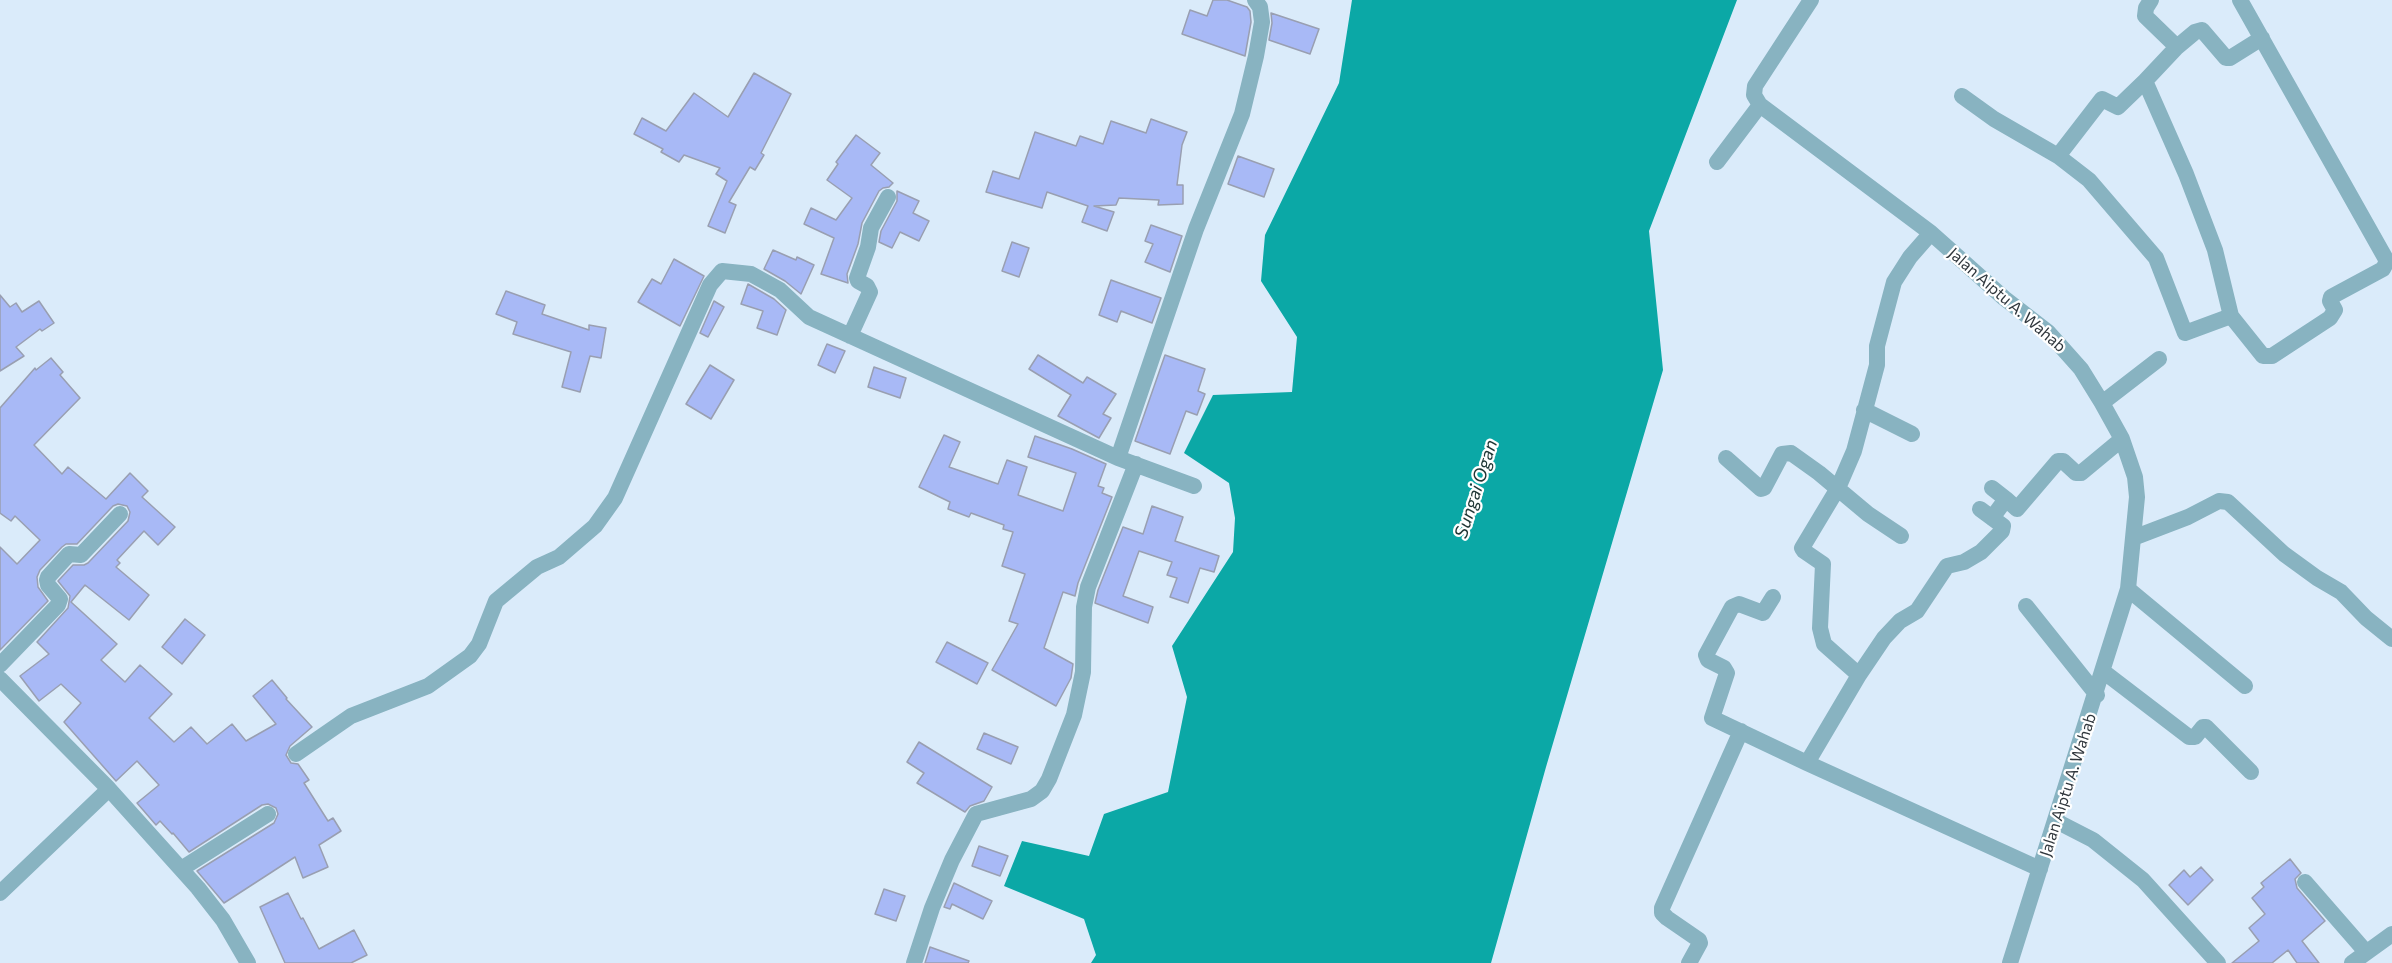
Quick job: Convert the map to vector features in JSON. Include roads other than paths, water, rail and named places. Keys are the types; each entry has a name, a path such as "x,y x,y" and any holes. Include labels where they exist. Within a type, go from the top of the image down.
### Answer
{"street":[{"path":"1118,458 1210,190 1242,114 1262,22 1260,7 1255,0"},
{"path":"1717,162 1760,105 1754,95 1755,86 1812,0"},
{"path":"2151,0 2146,8 2145,16 2177,47"},
{"path":"2145,81 2186,174 2215,250 2231,316 2263,356 2272,356 2330,318 2335,310 2330,301 2331,297 2382,269 2387,261 2240,0"},
{"path":"2058,156 2103,99 2118,107 2177,47 2195,32 2202,30 2226,58 2230,58 2262,38"},
{"path":"1962,96 1994,119 2058,156 2089,180 2156,258 2182,331 2187,333 2231,316"},
{"name":"Jalan Aiptu A. Wahab","path":"1760,105 1930,233 2004,298 2048,332 2081,369 2102,403 2122,439 2134,477 2137,497 2128,590 2097,695 2010,963"},
{"path":"850,336 870,292 867,286 857,278 868,247 871,228 888,197"},
{"path":"1859,675 1824,644 1820,628 1824,564 1803,550 1838,488 1854,451 1877,365 1877,346 1894,282 1910,257 1930,233"},
{"path":"296,754 351,716 428,686 470,656 479,644 496,601 532,571 559,556 595,526 615,498 710,285 720,272 740,272 762,280 791,299 809,317 1118,458 1194,486"},
{"path":"2102,403 2159,359"},
{"path":"1864,410 1912,434"},
{"path":"1992,488 2017,509 2053,464 2063,461 2076,473 2081,473 2122,439"},
{"path":"1726,458 1761,489 1764,488 1782,454 1791,453 1868,514 1901,536"},
{"path":"914,963 932,908 978,813 1031,799 1042,791 1049,779 1074,715 1083,672 1084,607 1088,587 1136,464"},
{"path":"1806,763 1884,638 1900,621 1917,611 1947,566 1964,562 1981,552 2002,531 2003,526 1986,514 2006,499"},
{"path":"2133,538 2188,517 2219,501 2228,502 2284,554 2341,592 2366,618 2392,639"},
{"path":"0,664 58,605 60,599 48,585 46,580 48,577 69,554 81,555 120,514"},
{"path":"2128,590 2245,686"},
{"path":"1773,597 1763,613 1739,604 1732,607 1706,655 1708,660 1724,668 1727,674 1712,718 1806,763 2040,868"},
{"path":"2026,606 2097,695"},
{"path":"2104,672 2189,737 2195,737 2203,727 2206,727 2251,772"},
{"path":"0,679 109,789 181,869 223,920 248,963"},
{"path":"1689,963 1700,943 1699,940 1666,918 1662,914 1662,908 1741,731"},
{"path":"0,893 109,789"},
{"path":"181,869 268,814"},
{"path":"2056,821 2093,840 2143,880 2218,963"},
{"path":"2305,882 2366,952"},
{"path":"2352,963 2392,934"}],"water":[{"name":"Sungai Ogan","path":"1352,0 1737,0 1649,231 1663,370 1491,963 1091,963 1096,955 1084,919 1004,886 1022,841 1089,856 1104,814 1168,792 1187,697 1172,646 1233,552 1235,518 1229,483 1184,453 1213,395 1292,392 1297,337 1261,281 1265,235 1339,83"}]}
